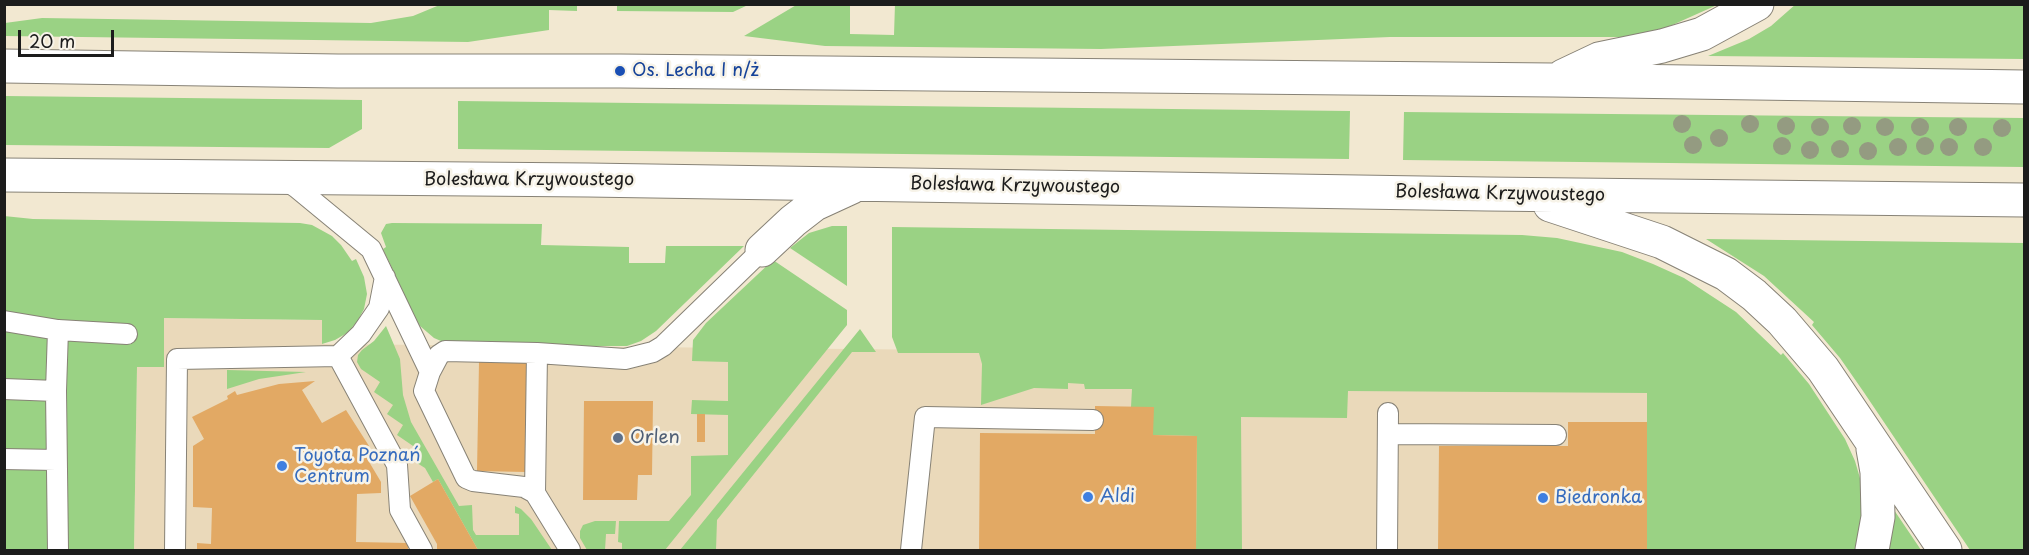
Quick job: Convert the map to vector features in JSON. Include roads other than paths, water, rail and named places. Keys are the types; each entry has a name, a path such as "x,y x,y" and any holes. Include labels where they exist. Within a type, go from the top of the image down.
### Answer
{"main road":[{"path":"1553,80 1599,59 1662,46 1702,34 1757,4"},
{"path":"4,66 346,71 620,70 2025,87"},
{"name":"Bolesława Krzywoustego","path":"4,175 2025,200"},
{"path":"762,250 815,204 840,191 865,184"},
{"path":"1487,194 1557,207 1637,232 1726,274 1754,294 1782,321 1823,369 1945,550"},
{"path":"1865,431 1875,455 1878,483 1878,517 1872,550"}],"lane":[{"path":"282,178 364,242 373,252 430,372"},
{"path":"535,493 524,488 466,478 424,391 439,355 445,351 537,353 625,359 653,352 663,346 762,250"},
{"path":"175,550 177,359 338,356 361,334 379,308 385,277"},
{"path":"4,321 58,330 127,334"},
{"path":"58,330 56,392 58,550"},
{"path":"537,353 535,493 570,550"},
{"path":"338,356 398,465 400,510 422,550"},
{"path":"4,389 56,392"},
{"path":"1387,550 1388,413"},
{"path":"911,550 925,417 1093,420"},
{"path":"1388,434 1556,435"},
{"path":"4,459 56,460"}],"place":[{"name":"Os. Lecha I n/ż","path":"620,71"},
{"name":"Orlen","path":"618,438"},
{"name":"Toyota Poznań Centrum","path":"282,466"},
{"name":"Aldi","path":"1088,497"},
{"name":"Biedronka","path":"1543,498"}]}
